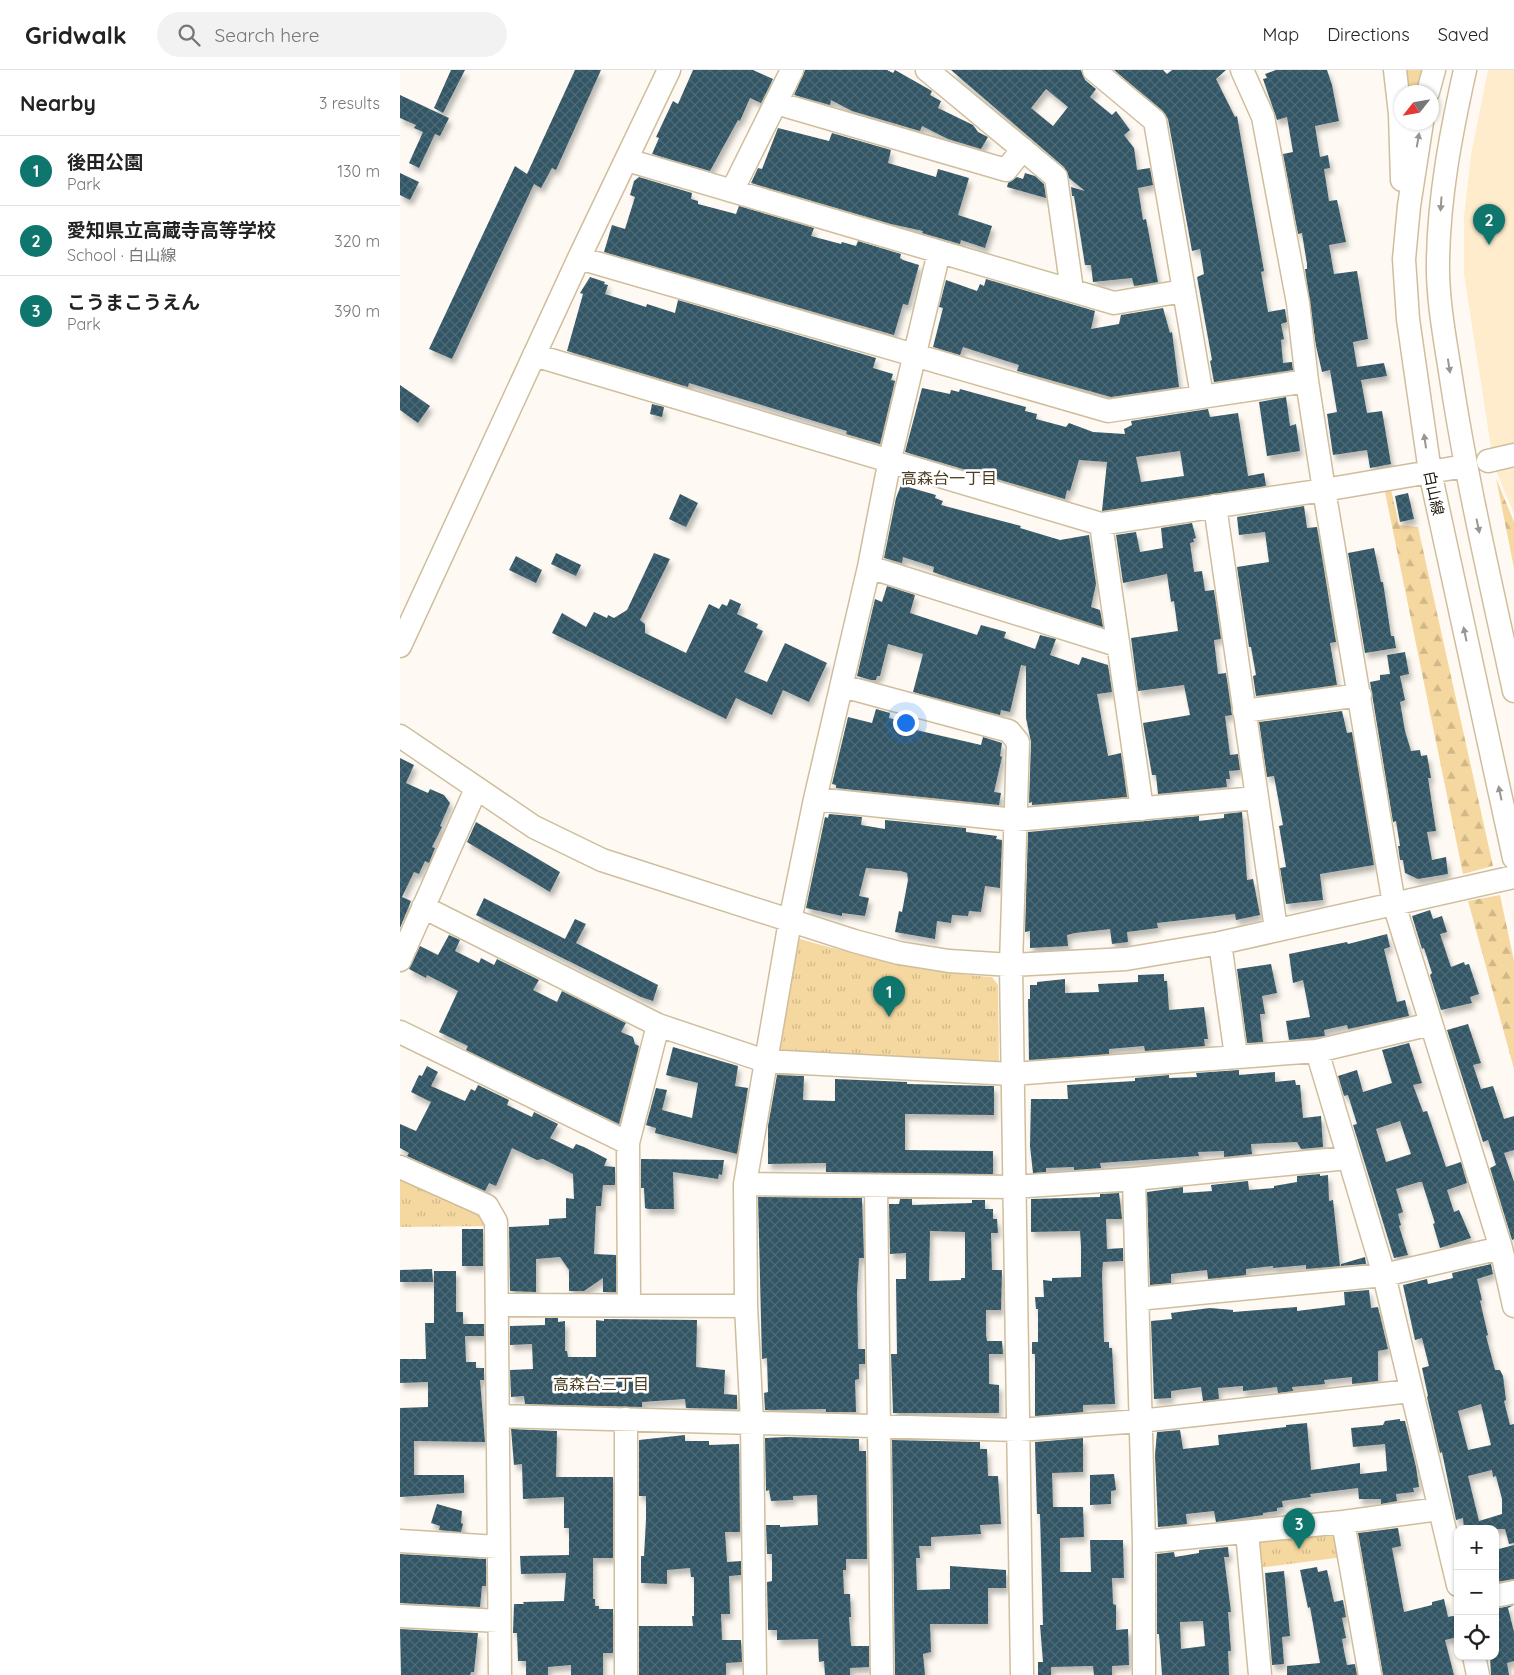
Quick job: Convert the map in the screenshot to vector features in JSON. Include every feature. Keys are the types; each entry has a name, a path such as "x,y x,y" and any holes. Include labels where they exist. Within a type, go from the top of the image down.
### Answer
{"street":[{"path":"400,646 579,258 669,70"},
{"path":"732,191 792,70"},
{"path":"927,70 1056,177 1072,290"},
{"path":"1094,70 1155,121 1202,396"},
{"path":"1242,70 1263,117 1298,303 1307,381 1324,490 1394,904 1501,1248 1514,1306"},
{"path":"1396,70 1400,114 1404,259"},
{"path":"1430,85 1434,70"},
{"path":"1465,70 1452,127 1441,198 1438,262 1444,332 1465,466 1514,691"},
{"path":"776,103 1006,170 1023,150"},
{"name":"白山線","path":"1421,130 1409,206 1404,259 1408,319 1430,472 1514,858"},
{"path":"627,160 1114,302 1183,291"},
{"path":"755,1675 752,1422 746,1306 745,1184 790,921 815,799 869,567 890,459 939,252"},
{"path":"579,258 1108,411 1307,381"},
{"path":"534,355 890,459 1101,524 1324,490 1465,466"},
{"path":"1488,461 1514,455"},
{"path":"1215,506 1276,929"},
{"path":"1101,524 1142,809"},
{"path":"869,567 1117,645"},
{"path":"842,686 1009,731 1018,742 1011,965 1022,1675"},
{"path":"1244,711 1360,695"},
{"path":"400,736 534,827 602,860 790,921 900,953 949,961 1011,965 1126,959 1220,943 1514,877"},
{"path":"400,960 476,789"},
{"path":"815,799 1015,820 1256,798"},
{"path":"423,907 658,1025 765,1061 1012,1074 1317,1051 1432,1024"},
{"path":"1220,943 1236,1056"},
{"path":"629,1304 628,1143 658,1025"},
{"path":"400,1032 628,1143"},
{"path":"1317,1051 1384,1275 1454,1571"},
{"path":"745,1184 876,1187 1014,1187 1134,1179 1348,1158"},
{"path":"400,1168 487,1206 496,1222 500,1675"},
{"path":"1134,1179 1144,1542 1144,1675"},
{"path":"876,1187 882,1675"},
{"path":"1138,1300 1384,1275 1501,1248"},
{"path":"497,1304 746,1306"},
{"path":"498,1416 1019,1430 1140,1421 1411,1391"},
{"path":"626,1419 626,1675"},
{"path":"1144,1542 1343,1522 1438,1509"},
{"path":"1343,1522 1370,1675"},
{"path":"1247,1532 1260,1675"},
{"path":"400,1541 498,1547"},
{"path":"1499,1595 1514,1592"},
{"path":"400,1616 499,1621"},
{"path":"1475,1660 1478,1675"}],"shaded area":[{"path":"1488,70 1514,70 1514,449 1492,454 1464,274 1464,217 1471,155"},
{"path":"1514,464 1514,514 1495,468"}],"green space":[{"path":"1405,70 1423,70 1419,85 1407,85"},
{"path":"1496,478 1514,522 1514,568"},
{"path":"1390,485 1399,525 1418,527 1493,866 1463,874 1384,487"},
{"path":"1500,895 1514,961 1514,1069 1468,901"},
{"path":"793,937 891,962 966,975 992,977 998,985 999,1067 774,1050"},
{"path":"400,1173 484,1213 488,1226 400,1227"},
{"path":"1332,1528 1343,1557 1258,1568 1256,1541"}],"building":[{"path":"451,70 465,70 443,113 434,108"},
{"path":"575,70 601,70 556,170 552,168 541,188 534,184 452,359 429,349 515,166 527,174"},
{"path":"693,70 753,70 773,79 761,103 750,98 740,121 738,120 710,171 652,154 659,138 656,137 673,101 678,104"},
{"path":"805,70 887,70 893,73 895,70 932,91 930,95 941,101 938,108 973,125 978,132 988,137 981,149 948,139 922,126 920,131 852,111 831,100 830,105 794,95"},
{"path":"951,70 1081,70 1085,80 1096,89 1090,97 1112,115 1116,111 1130,130 1124,135 1134,148 1137,170 1150,168 1153,185 1138,188 1143,220 1146,219 1158,282 1134,286 1132,278 1093,282 1091,265 1085,265 1071,187 1085,191 1069,178 1064,167","holes":["1046,89 1068,107 1053,126 1031,108"]},
{"path":"1114,70 1163,70 1167,74 1172,70 1226,70 1216,79 1235,117 1237,116 1264,271 1261,272 1268,312 1285,309 1287,322 1281,324 1284,339 1281,340 1283,363 1292,362 1293,370 1214,382 1210,361 1212,360 1197,277 1204,274 1200,249 1192,251 1168,119 1163,111"},
{"path":"1276,70 1327,70 1332,85 1339,121 1315,126 1320,157 1328,155 1330,168 1324,169 1329,201 1337,200 1346,242 1329,245 1334,274 1357,271 1368,339 1353,342 1357,367 1384,363 1387,376 1361,380 1367,413 1382,411 1391,464 1370,468 1367,450 1333,455 1327,414 1337,412 1330,370 1322,372 1316,346 1302,233 1298,234 1283,154 1293,152 1287,117 1277,120 1263,79 1267,78 1265,74"},
{"path":"400,95 449,118 440,136 435,134 419,168 409,163 423,132 414,128 416,125 400,118"},
{"path":"778,128 829,141 832,133 891,150 888,163 936,177 938,169 969,178 958,215 992,226 985,248 961,240 960,244 922,233 923,231 891,224 751,183 758,168 762,169"},
{"path":"400,173 419,182 410,200 400,195"},
{"path":"1025,173 1035,176 1044,184 1046,198 1007,187 1008,183 1017,177 1023,179"},
{"path":"639,177 692,193 691,199 698,201 698,204 736,214 739,206 814,228 811,236 856,246 858,241 901,254 900,258 903,260 919,265 908,305 903,304 894,335 604,252 612,225 625,229 635,197 630,195 634,181"},
{"path":"590,277 605,282 604,284 608,285 605,294 646,307 647,304 675,313 678,300 876,358 873,368 893,374 891,380 895,381 880,444 846,434 847,431 689,383 688,387 567,351 583,294 580,293"},
{"path":"986,279 1095,311 1091,329 1119,324 1121,315 1163,308 1170,333 1172,332 1179,387 1111,397 1017,371 1019,365 963,347 960,355 933,347 943,308 939,307 946,280 977,291 980,284 984,286"},
{"path":"400,385 430,406 418,423 400,410"},
{"path":"922,388 950,394 951,390 959,392 960,389 1026,407 1025,411 1037,414 1036,419 1066,427 1069,423 1093,432 1125,434 1124,429 1132,425 1131,421 1208,409 1210,417 1238,413 1248,476 1264,473 1266,486 1102,511 1107,462 1079,460 1070,491 1067,490 1065,499 905,452","holes":["1180,451 1184,476 1141,482 1136,457"]},
{"path":"1286,397 1290,426 1296,424 1300,451 1267,456 1259,402"},
{"path":"652,404 664,407 662,417 650,414"},
{"path":"901,485 936,495 935,498 943,501 941,505 1021,526 1020,528 1060,540 1089,535 1096,584 1091,607 1100,610 1103,627 933,572 934,567 903,557 902,563 884,558 896,498"},
{"path":"1408,493 1414,519 1400,522 1395,496"},
{"path":"680,494 698,503 686,527 669,519"},
{"path":"1304,506 1307,528 1317,527 1336,642 1330,643 1337,685 1256,696 1253,676 1256,675 1251,647 1249,647 1237,567 1269,562 1265,532 1239,535 1237,517"},
{"path":"1192,523 1196,538 1193,539 1194,542 1190,543 1194,572 1202,571 1205,591 1214,590 1221,639 1214,640 1218,674 1226,673 1232,715 1225,716 1230,755 1238,754 1240,770 1229,771 1230,779 1226,779 1227,787 1158,794 1156,775 1152,775 1143,723 1190,715 1184,685 1138,691 1131,638 1178,631 1174,601 1171,602 1167,574 1123,583 1116,535 1136,532 1140,552 1163,548 1161,528"},
{"path":"1374,548 1381,582 1383,582 1391,636 1394,636 1396,648 1365,653 1348,553"},
{"path":"556,553 581,565 576,576 551,564"},
{"path":"654,553 670,559 640,620 645,624 645,633 686,653 709,604 719,609 722,604 727,606 730,599 741,604 737,614 758,624 756,628 763,631 744,672 767,682 785,643 827,663 809,702 783,690 772,715 736,698 726,719 552,633 562,613 586,627 594,612 607,618 608,615 614,618 627,610"},
{"path":"516,556 542,570 536,583 509,570"},
{"path":"887,586 915,595 910,613 977,635 981,625 1006,632 1004,638 1035,649 1040,635 1056,639 1050,655 1079,665 1082,657 1108,665 1112,692 1097,694 1108,756 1121,753 1127,797 1032,805 1032,802 1029,803 1031,742 1026,718 1026,666 1021,665 1010,712 1001,710 1000,715 913,692 923,654 888,644 880,676 877,676 876,680 871,680 857,676 875,599 882,602"},
{"path":"1405,652 1409,674 1400,676 1405,700 1400,702 1405,731 1411,751 1420,750 1421,756 1427,755 1431,778 1428,778 1436,831 1427,832 1432,860 1446,857 1448,874 1418,879 1405,873 1403,860 1400,860 1396,821 1393,822 1370,682 1380,680 1380,675 1390,674 1387,655"},
{"path":"876,709 890,713 889,718 918,725 916,730 981,745 983,737 1002,743 1000,756 1002,757 994,792 1001,793 999,805 836,788 836,785 832,784 848,717 872,723"},
{"path":"1342,711 1347,733 1352,732 1374,865 1320,874 1323,900 1286,904 1280,868 1286,867 1279,826 1283,825 1274,776 1267,777 1259,722"},
{"path":"400,758 414,765 406,783 428,793 430,789 444,795 450,803 440,826 442,827 432,847 435,848 429,863 425,861 419,874 414,872 402,897 411,901 400,928"},
{"path":"1242,812 1247,880 1253,879 1260,915 1236,920 1235,914 1157,923 1158,928 1127,932 1128,942 1112,944 1110,929 1075,933 1067,935 1068,946 1030,948 1030,931 1025,932 1028,832 1199,816 1199,821 1224,818 1224,814"},
{"path":"829,814 862,817 861,825 885,829 885,820 966,828 966,832 997,836 996,839 1002,840 1000,888 985,886 981,912 969,911 968,916 952,915 951,923 937,921 935,939 895,932 899,911 902,912 908,880 907,873 901,871 866,868 859,896 869,898 865,916 842,913 842,916 806,908 825,817 828,818"},
{"path":"476,822 560,872 550,892 467,842"},
{"path":"484,898 565,939 575,919 586,924 576,943 658,985 653,1001 641,997 476,915"},
{"path":"1430,910 1433,919 1442,916 1447,932 1440,934 1451,967 1464,962 1465,965 1469,964 1479,994 1470,997 1472,1003 1441,1010 1430,975 1432,973 1412,916"},
{"path":"1387,934 1390,947 1384,949 1397,1002 1405,1000 1409,1016 1348,1029 1347,1025 1324,1030 1325,1036 1289,1040 1286,1021 1310,1017 1303,980 1293,983 1289,954 1347,942 1348,944"},
{"path":"449,935 460,940 455,951 479,963 481,958 494,965 497,959 539,980 533,990 557,1002 562,991 626,1023 621,1032 633,1037 635,1044 639,1046 619,1124 466,1050 468,1046 439,1032 458,991 427,975 426,978 409,969 420,946 438,955"},
{"path":"1271,964 1277,993 1262,996 1265,1014 1260,1014 1263,1042 1247,1043 1237,969"},
{"path":"1164,974 1164,981 1167,981 1169,1010 1204,1007 1208,1039 1204,1039 1205,1046 1145,1051 1144,1046 1109,1049 1109,1054 1029,1060 1028,999 1030,999 1030,985 1037,985 1037,982 1065,979 1065,993 1099,992 1098,984 1138,982 1138,975"},
{"path":"1468,1024 1481,1063 1473,1065 1481,1089 1493,1086 1504,1119 1514,1116 1514,1150 1504,1153 1514,1182 1514,1239 1512,1240 1490,1168 1496,1165 1488,1140 1483,1142 1447,1030"},
{"path":"1409,1043 1422,1083 1413,1085 1423,1112 1427,1111 1446,1167 1461,1162 1467,1183 1447,1190 1454,1212 1459,1210 1471,1238 1440,1248 1433,1224 1435,1223 1422,1182 1419,1182 1396,1189 1403,1212 1398,1214 1401,1225 1399,1226 1408,1255 1394,1258 1353,1125 1357,1124 1348,1095 1344,1096 1338,1076 1357,1070 1363,1092 1392,1083 1382,1050","holes":["1400,1121 1411,1154 1386,1162 1376,1129"]},
{"path":"673,1047 738,1066 735,1086 748,1088 737,1154 655,1133 656,1128 646,1125 656,1088 667,1090 662,1110 692,1118 698,1083 666,1075"},
{"path":"427,1066 438,1072 431,1086 465,1101 471,1089 475,1091 478,1085 509,1100 507,1105 532,1117 534,1112 558,1124 550,1138 573,1149 576,1144 584,1147 607,1159 604,1166 615,1167 615,1185 603,1185 601,1206 596,1206 594,1254 616,1255 616,1292 603,1292 603,1278 584,1291 569,1291 569,1270 560,1257 536,1259 536,1292 510,1291 509,1227 549,1225 549,1219 566,1218 566,1198 574,1199 573,1174 543,1159 537,1160 512,1148 496,1186 489,1183 485,1191 407,1156 409,1153 400,1148 400,1124 416,1131 431,1102 411,1092 419,1075 422,1076"},
{"path":"1239,1070 1239,1075 1275,1072 1275,1082 1295,1080 1296,1085 1300,1085 1303,1118 1321,1116 1323,1147 1301,1149 1297,1142 1251,1144 1252,1154 1224,1157 1224,1151 1198,1152 1199,1156 1100,1163 1101,1168 1074,1170 1074,1167 1046,1168 1046,1172 1033,1173 1030,1146 1031,1099 1068,1099 1067,1085 1135,1081 1135,1078 1169,1075 1169,1078 1197,1077 1196,1073"},
{"path":"777,1075 804,1076 803,1100 835,1101 835,1079 907,1082 907,1084 994,1086 994,1115 905,1114 905,1150 993,1151 993,1174 826,1172 826,1163 768,1164 768,1126"},
{"path":"641,1159 724,1160 722,1175 719,1174 718,1179 673,1172 674,1209 648,1209 645,1208 644,1188 641,1188"},
{"path":"1320,1174 1320,1176 1328,1175 1329,1201 1333,1200 1340,1266 1306,1269 1306,1265 1273,1268 1273,1266 1246,1269 1246,1275 1208,1279 1207,1270 1171,1274 1171,1283 1150,1285 1147,1192 1183,1187 1183,1193 1212,1191 1211,1185 1248,1181 1249,1190 1274,1188 1274,1186 1297,1182 1297,1176"},
{"path":"1119,1193 1122,1219 1106,1219 1107,1249 1123,1248 1123,1261 1103,1262 1102,1274 1104,1342 1109,1342 1109,1348 1112,1348 1115,1404 1083,1405 1083,1412 1035,1416 1035,1354 1032,1354 1032,1342 1038,1342 1038,1309 1036,1309 1035,1297 1044,1297 1043,1280 1052,1281 1052,1278 1081,1277 1081,1246 1080,1231 1031,1232 1031,1199 1100,1197 1100,1194"},
{"path":"758,1197 862,1198 864,1258 859,1258 857,1292 858,1349 865,1349 865,1364 859,1364 859,1379 855,1380 856,1412 826,1412 826,1409 765,1410 764,1393 768,1392 767,1358 762,1359"},
{"path":"900,1199 912,1199 912,1205 972,1203 972,1200 985,1200 985,1209 993,1209 993,1219 997,1219 998,1233 991,1233 992,1270 1002,1270 1001,1310 986,1310 986,1335 987,1341 1002,1341 1003,1354 989,1354 989,1384 999,1385 999,1413 893,1413 891,1354 897,1354 896,1279 906,1279 906,1253 890,1254 889,1204 899,1204","holes":["930,1231 965,1232 965,1278 961,1278 961,1280 929,1281"]},
{"path":"462,1229 483,1229 483,1266 462,1266"},
{"path":"1365,1257 1366,1264 1341,1266 1341,1264"},
{"path":"1491,1264 1493,1274 1477,1279 1488,1335 1486,1336 1495,1370 1500,1370 1503,1376 1506,1400 1504,1401 1510,1425 1514,1424 1514,1543 1509,1544 1505,1529 1499,1529 1499,1525 1464,1525 1463,1518 1456,1520 1442,1452 1440,1453 1427,1397 1422,1368 1429,1366 1422,1338 1415,1340 1403,1285 1427,1279 1428,1284 1453,1278 1452,1273","holes":["1481,1404 1491,1445 1468,1450 1458,1411","1492,1470 1493,1477 1496,1476 1502,1499 1502,1514 1479,1521 1468,1476"]},
{"path":"432,1269 433,1282 400,1282 400,1270"},
{"path":"434,1271 456,1271 456,1312 463,1312 463,1324 484,1324 484,1336 465,1336 466,1362 476,1362 476,1368 484,1368 484,1380 480,1380 485,1442 414,1441 414,1475 464,1475 464,1493 400,1497 400,1408 428,1407 428,1382 400,1383 400,1359 426,1359 425,1323 434,1323"},
{"path":"1369,1290 1371,1308 1378,1307 1388,1349 1378,1351 1378,1381 1352,1384 1352,1377 1324,1380 1325,1384 1292,1387 1293,1391 1278,1393 1277,1387 1243,1391 1243,1386 1218,1388 1219,1399 1203,1401 1201,1387 1171,1391 1171,1398 1154,1399 1151,1321 1172,1319 1171,1313 1210,1308 1233,1310 1233,1312 1297,1307 1297,1311 1345,1305 1344,1292"},
{"path":"545,1318 558,1318 558,1322 565,1321 565,1351 567,1351 568,1357 596,1357 596,1320 697,1320 696,1367 725,1370 724,1394 737,1395 737,1409 686,1408 685,1399 642,1402 642,1407 525,1404 524,1396 511,1397 510,1370 533,1369 532,1344 510,1345 510,1326 545,1325"},
{"path":"1400,1419 1400,1421 1405,1421 1419,1487 1413,1488 1414,1492 1396,1494 1397,1501 1381,1504 1381,1499 1359,1499 1358,1488 1310,1494 1311,1497 1282,1501 1283,1507 1277,1508 1277,1511 1263,1513 1263,1515 1216,1522 1214,1511 1186,1514 1187,1524 1158,1527 1155,1455 1157,1432 1180,1430 1183,1449 1219,1445 1218,1435 1307,1423 1311,1470 1360,1463 1360,1474 1387,1471 1385,1444 1353,1447 1351,1428 1383,1425 1385,1421"},
{"path":"511,1429 557,1431 556,1477 613,1477 613,1558 593,1558 593,1599 595,1599 595,1606 599,1606 599,1609 613,1609 613,1653 603,1653 603,1675 571,1675 571,1665 548,1667 548,1675 526,1675 526,1661 518,1661 517,1633 513,1633 514,1604 564,1601 566,1573 521,1574 520,1556 569,1555 569,1528 564,1528 564,1497 523,1499 522,1464 514,1465"},
{"path":"685,1435 685,1441 709,1441 709,1445 739,1444 740,1532 725,1532 727,1562 741,1561 741,1575 729,1576 730,1614 721,1614 722,1640 741,1640 742,1662 726,1663 726,1675 639,1675 639,1626 693,1626 694,1577 691,1577 690,1568 667,1570 667,1584 641,1583 641,1556 644,1556 646,1496 639,1496 639,1440"},
{"path":"765,1438 859,1439 859,1451 866,1451 867,1559 846,1559 846,1570 843,1570 844,1594 850,1594 851,1646 869,1646 869,1667 850,1668 850,1675 825,1675 824,1661 819,1662 818,1639 777,1640 777,1630 768,1630 767,1582 772,1581 772,1554 767,1554 766,1525 780,1525 780,1527 818,1525 817,1495 793,1496 793,1500 771,1501 769,1490 766,1491"},
{"path":"1083,1438 1083,1472 1052,1473 1053,1507 1083,1507 1084,1537 1060,1538 1060,1572 1091,1572 1090,1540 1123,1540 1124,1578 1112,1578 1113,1604 1116,1605 1116,1630 1128,1629 1129,1665 1112,1666 1112,1675 1094,1675 1093,1666 1051,1667 1051,1675 1038,1675 1038,1662 1043,1662 1040,1625 1043,1625 1040,1514 1037,1514 1035,1442"},
{"path":"892,1440 980,1442 980,1449 987,1449 988,1476 998,1476 1001,1524 980,1525 981,1534 931,1537 931,1546 919,1546 920,1558 916,1558 917,1590 950,1589 950,1566 1006,1570 1006,1588 988,1588 988,1624 930,1624 931,1652 923,1654 925,1675 895,1675"},
{"path":"1114,1474 1116,1490 1111,1491 1111,1504 1090,1505 1090,1475"},
{"path":"437,1504 462,1511 461,1523 463,1524 461,1532 439,1530 440,1526 431,1523"},
{"path":"1398,1528 1401,1546 1392,1548 1404,1612 1432,1605 1432,1602 1444,1599 1448,1617 1454,1616 1454,1638 1445,1640 1454,1675 1383,1675 1358,1533"},
{"path":"1514,1545 1514,1579 1499,1582 1499,1549"},
{"path":"1228,1547 1229,1557 1224,1557 1231,1612 1228,1612 1231,1651 1228,1651 1229,1675 1162,1675 1159,1634 1157,1634 1157,1554 1174,1552 1175,1557 1199,1553 1199,1550","holes":["1203,1621 1205,1646 1181,1649 1180,1622"]},
{"path":"400,1554 486,1559 486,1586 482,1586 480,1607 400,1603"},
{"path":"1317,1567 1318,1572 1327,1570 1334,1602 1343,1600 1346,1617 1342,1618 1346,1638 1342,1639 1344,1651 1347,1665 1355,1664 1357,1675 1287,1675 1287,1666 1320,1663 1310,1607 1308,1608 1300,1570"},
{"path":"1284,1571 1290,1636 1282,1637 1284,1664 1272,1665 1265,1573"},
{"path":"1514,1605 1508,1608 1514,1632 1514,1661 1507,1663 1509,1675 1491,1675 1490,1660 1499,1660 1499,1608"},
{"path":"400,1629 478,1633 474,1672 471,1672 470,1675 401,1675"}],"place":[{"name":"愛知県立高蔵寺高等学校","path":"1489,245"},
{"name":"後田公園","path":"889,1017"},
{"name":"こうまこうえん","path":"1299,1549"}],"district":[{"name":"高森台一丁目","path":"949,478"},
{"name":"高森台三丁目","path":"601,1384"}]}
